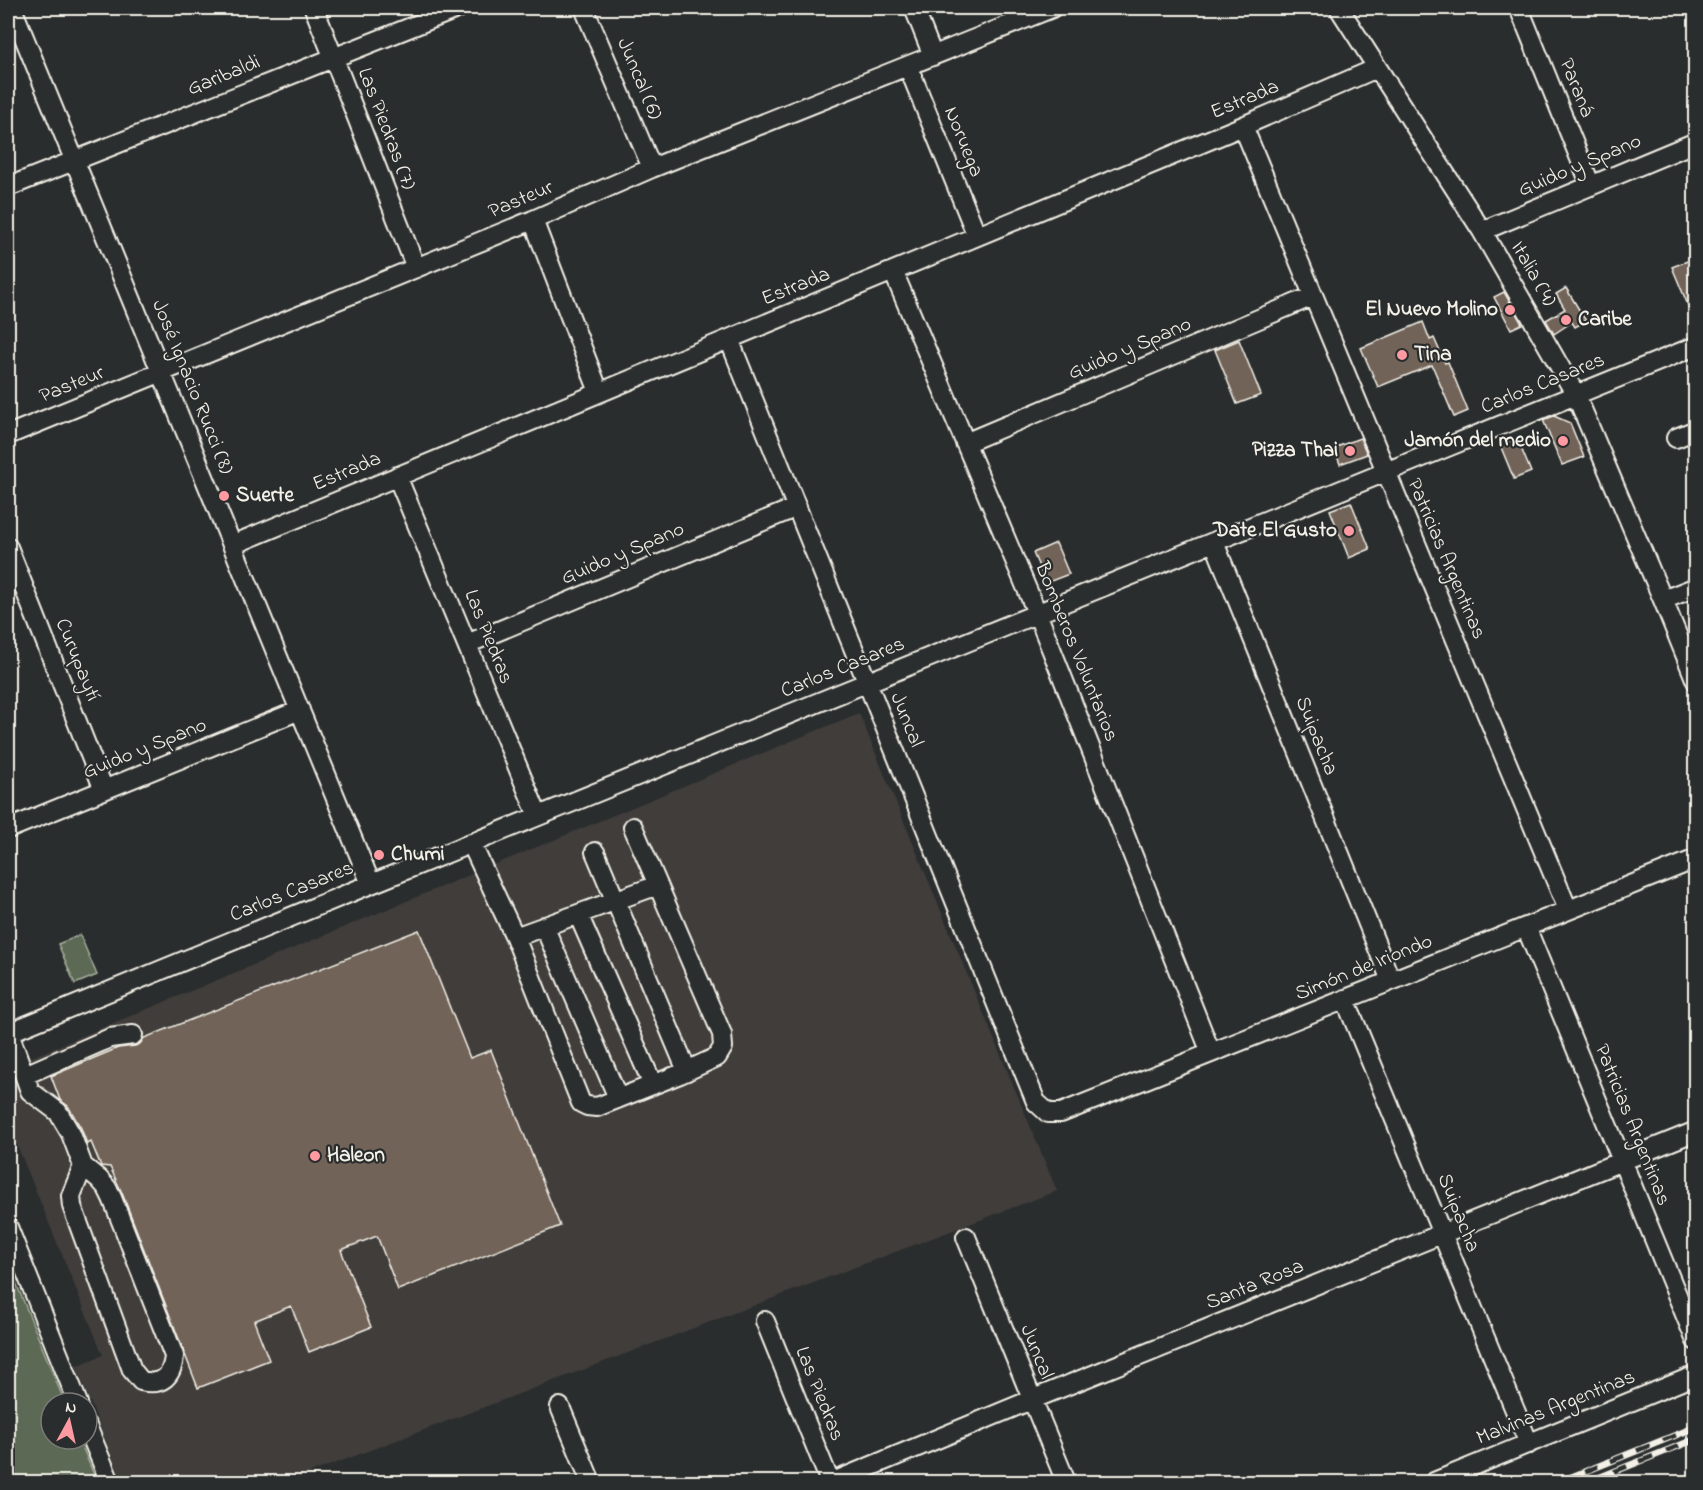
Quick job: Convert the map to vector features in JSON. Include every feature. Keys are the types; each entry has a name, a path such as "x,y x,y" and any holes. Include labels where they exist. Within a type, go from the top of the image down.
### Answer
{"street":[{"name":"José Ignacio Rucci (8)","path":"12,8 370,884"},
{"name":"Las Piedras (7)","path":"314,8 416,268"},
{"name":"Garibaldi","path":"8,187 333,56 459,8"},
{"name":"Juncal (6)","path":"584,8 652,168"},
{"path":"914,8 933,56"},
{"name":"Pasteur","path":"8,435 533,220 652,168 1052,8"},
{"name":"Italia (4)","path":"1339,8 1482,231 1576,395 1664,600 1695,681"},
{"name":"Paraná","path":"1519,8 1591,186"},
{"name":"Noruega","path":"908,66 977,236"},
{"name":"Estrada","path":"232,544 1243,126 1377,68"},
{"name":"Patricias Argentinas","path":"1243,126 1568,910"},
{"name":"Guido y Spano","path":"1482,231 1695,142"},
{"path":"533,220 599,392"},
{"name":"Bomberos Voluntarios","path":"892,271 1037,613 1211,1053"},
{"name":"Guido y Spano","path":"965,443 1313,296"},
{"name":"Juncal","path":"729,339 1036,1102 1048,1113"},
{"name":"Carlos Casares","path":"8,1033 1695,346"},
{"path":"1676,438 1695,430"},
{"name":"Las Piedras","path":"398,476 538,816"},
{"name":"Guido y Spano","path":"467,644 797,507"},
{"name":"Suipacha","path":"1214,542 1391,981"},
{"name":"Curupaytí","path":"8,547 104,790"},
{"path":"1664,600 1695,587"},
{"name":"Guido y Spano","path":"8,829 300,710"},
{"path":"471,843 515,937 581,1103 597,1107 717,1057 723,1047 722,1034 633,827"},
{"path":"595,852 687,1071"},
{"name":"Simón de Iriondo","path":"1048,1113 1061,1113 1695,859"},
{"path":"515,937 658,885"},
{"path":"578,914 653,1085"},
{"path":"544,926 618,1098"},
{"name":"Patricias Argentinas","path":"1526,927 1695,1341"},
{"name":"Suipacha","path":"1345,999 1528,1444"},
{"path":"8,1033 30,1091 58,1112 83,1166 107,1188 174,1356 173,1369 166,1378 153,1384 141,1381 132,1370 72,1206 71,1196 83,1166"},
{"path":"25,1075 110,1038 132,1035"},
{"name":"Santa Rosa","path":"832,1482 1695,1131"},
{"path":"8,1227 73,1391"},
{"name":"Juncal","path":"966,1237 1066,1482"},
{"name":"Las Piedras","path":"765,1321 832,1482"},
{"name":"Malvinas Argentinas","path":"1434,1482 1695,1375"},
{"path":"560,1407 591,1482"},
{"path":"97,1451 110,1482"}],"shaded area":[{"path":"859,713 1057,1191 286,1482 122,1482 99,1424 99,1391 86,1391 76,1366 103,1355 8,1123 8,1067"}],"green space":[{"path":"80,935 97,975 75,984 58,944"},
{"path":"8,1263 60,1391 39,1391 39,1451 84,1451 97,1482 8,1482"}],"building":[{"path":"1695,258 1695,322 1672,267"},
{"path":"1566,288 1586,321 1575,327 1572,322 1554,334 1546,320 1565,309 1556,294"},
{"path":"1504,292 1522,324 1511,329 1494,297"},
{"path":"1423,322 1430,340 1434,338 1445,363 1448,362 1468,411 1454,417 1432,365 1378,387 1361,348"},
{"path":"1239,340 1261,395 1237,404 1215,350"},
{"path":"1554,416 1570,423 1584,457 1562,465 1543,420"},
{"path":"1360,438 1367,454 1340,464 1334,448"},
{"path":"1517,438 1531,472 1514,479 1500,445"},
{"path":"1351,502 1370,549 1349,558 1330,510"},
{"path":"1056,543 1069,574 1051,581 1043,576 1033,553"},
{"name":"Haleon","path":"419,930 470,1058 491,1050 560,1226 398,1290 377,1236 341,1250 371,1327 309,1352 291,1306 254,1321 269,1360 198,1388 110,1167 101,1166 91,1142 87,1144 68,1106 60,1100 51,1076 118,1048 135,1046 140,1044 144,1038"}],"railway":[{"path":"1559,1482 1696,1427"},
{"path":"1588,1482 1696,1439"}],"place":[{"name":"El Nuevo Molino","path":"1510,310"},
{"name":"Caribe","path":"1566,320"},
{"name":"Tina","path":"1402,355"},
{"name":"Jamón del medio","path":"1563,441"},
{"name":"Pizza Thai","path":"1350,451"},
{"name":"Suerte","path":"224,496"},
{"name":"Date El Gusto","path":"1349,531"},
{"name":"Chumi","path":"379,855"},
{"name":"Haleon","path":"315,1156"}]}
